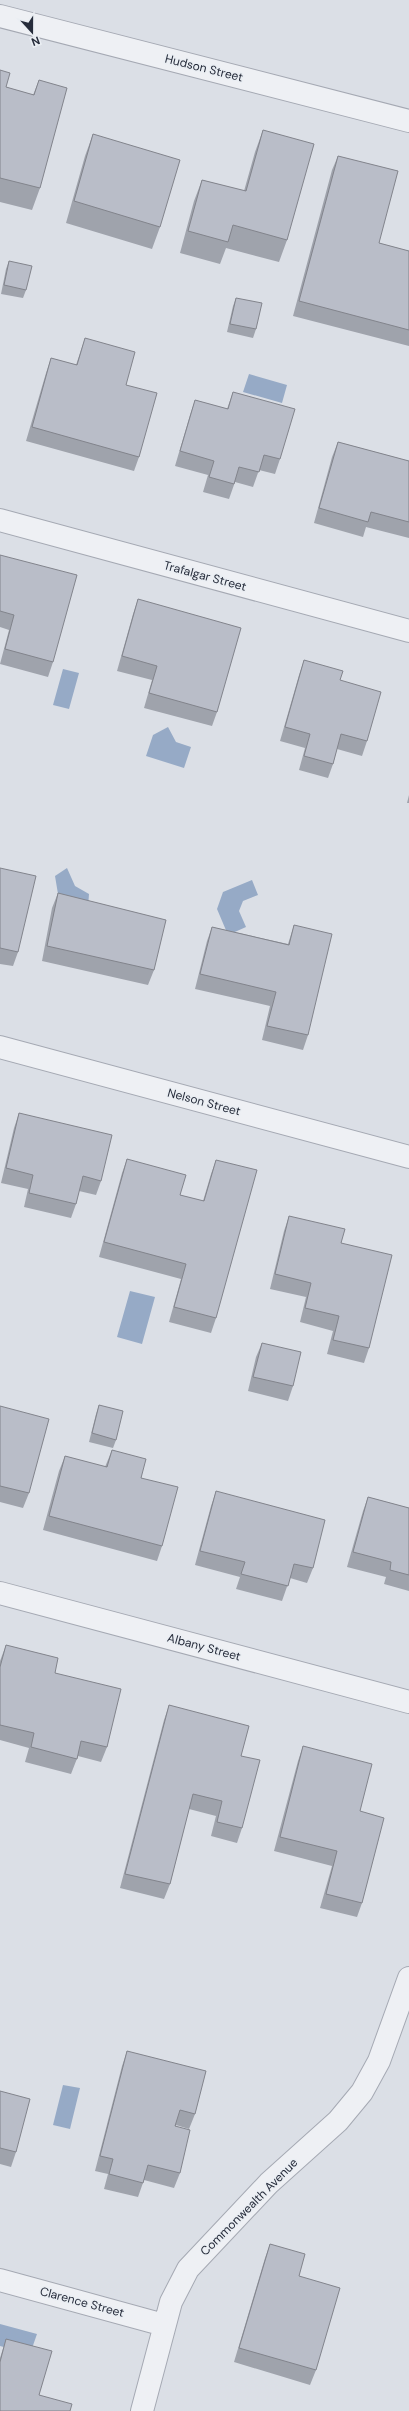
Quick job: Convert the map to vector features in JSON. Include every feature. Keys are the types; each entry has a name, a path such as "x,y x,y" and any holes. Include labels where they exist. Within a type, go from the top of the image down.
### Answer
{"street":[{"name":"Hudson Street","path":"0,16 409,121"},
{"name":"Trafalgar Street","path":"0,520 409,631"},
{"name":"Nelson Street","path":"0,1046 409,1157"},
{"name":"Albany Street","path":"0,1593 409,1702"},
{"name":"Commonwealth Avenue","path":"142,2411 164,2325 177,2287 188,2269 269,2183 338,2121 362,2092 379,2061 409,1978"},
{"name":"Clarence Street","path":"0,2280 164,2325"}],"water":[{"path":"249,374 287,385 282,403 243,392"},
{"path":"63,669 79,673 69,709 53,705"},
{"path":"168,727 176,742 191,747 184,768 146,756 153,735"},
{"path":"67,868 75,886 89,894 88,907 59,900 55,876"},
{"path":"252,880 258,895 243,901 239,911 246,927 228,935 217,909 223,892"},
{"path":"130,1291 155,1297 142,1344 117,1337"},
{"path":"63,2085 80,2088 70,2129 53,2125"},
{"path":"0,2324 37,2334 30,2354 0,2346"}],"building":[{"path":"0,70 10,73 6,87 34,95 39,80 67,88 40,188 0,178"},
{"path":"263,130 314,144 287,240 233,225 228,242 188,231 202,180 246,191"},
{"path":"93,134 180,160 160,227 74,201"},
{"path":"338,156 398,171 379,243 409,251 409,330 299,301"},
{"path":"9,261 32,266 26,290 4,285"},
{"path":"236,298 262,303 256,329 230,324"},
{"path":"85,338 135,352 126,385 157,393 139,457 32,427 51,358 77,365"},
{"path":"233,392 295,409 280,459 264,455 259,472 239,467 234,484 209,477 214,461 180,451 195,400 228,409"},
{"path":"338,442 409,461 409,522 371,512 368,522 319,508"},
{"path":"0,555 77,575 53,662 5,649 14,615 0,611"},
{"path":"138,599 241,628 217,712 149,693 157,666 122,656"},
{"path":"304,660 343,671 340,680 381,692 367,741 341,734 333,764 304,756 310,734 285,727"},
{"path":"0,868 36,876 18,952 0,948"},
{"path":"58,893 166,920 154,970 47,946"},
{"path":"294,925 332,934 308,1035 267,1026 276,992 200,974 212,927 289,945"},
{"path":"19,1113 112,1135 101,1181 83,1176 76,1204 29,1193 33,1175 6,1168"},
{"path":"127,1159 186,1175 180,1195 204,1201 216,1160 257,1170 216,1318 174,1307 186,1264 104,1242"},
{"path":"289,1216 345,1229 341,1243 392,1255 369,1348 333,1340 339,1316 305,1308 311,1283 275,1274"},
{"path":"262,1343 301,1352 293,1386 253,1377"},
{"path":"99,1405 123,1411 116,1440 92,1433"},
{"path":"0,1406 49,1419 29,1493 0,1486"},
{"path":"112,1450 146,1459 141,1478 178,1487 162,1546 49,1516 65,1456 107,1467"},
{"path":"216,1491 325,1520 313,1568 294,1564 288,1586 241,1574 245,1562 200,1551"},
{"path":"368,1497 409,1508 409,1575 390,1570 391,1562 353,1552"},
{"path":"6,1645 58,1658 55,1673 121,1689 107,1747 81,1741 77,1759 31,1747 34,1733 0,1725 0,1667"},
{"path":"169,1705 249,1726 241,1756 260,1760 242,1828 217,1822 222,1801 193,1794 170,1884 125,1874"},
{"path":"303,1746 372,1764 360,1811 384,1818 362,1903 326,1894 337,1851 280,1837"},
{"path":"127,2051 206,2071 195,2114 180,2110 175,2126 190,2130 180,2173 148,2165 143,2183 109,2174 113,2159 100,2156"},
{"path":"0,2091 30,2099 16,2152 0,2148"},
{"path":"270,2244 305,2254 299,2276 340,2288 316,2370 239,2348"},
{"path":"6,2339 52,2351 39,2395 72,2404 70,2411 0,2411 0,2362"}]}
